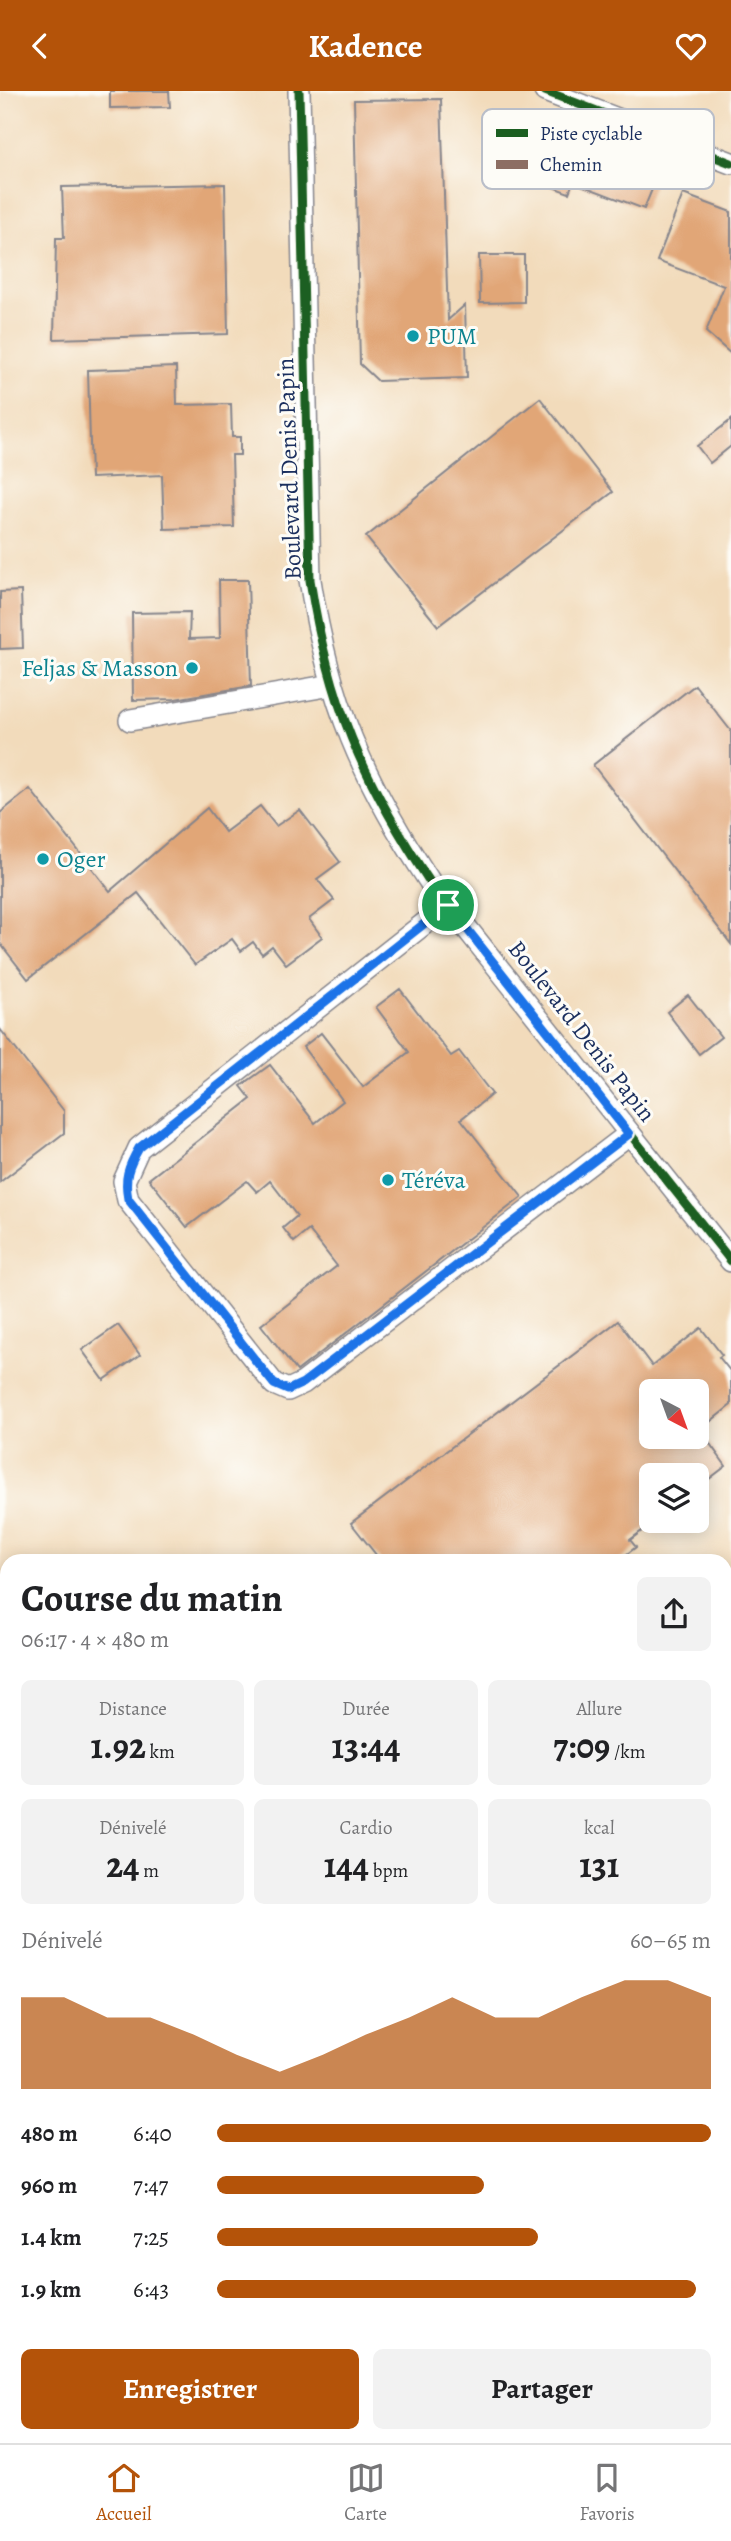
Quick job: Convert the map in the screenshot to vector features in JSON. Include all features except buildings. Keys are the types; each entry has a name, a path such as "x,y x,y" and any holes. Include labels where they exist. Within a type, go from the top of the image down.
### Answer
{"street":[{"name":"Boulevard Denis Papin","path":"299,91 310,580 320,642 332,685 365,774 394,827 448,905 731,1261"},
{"path":"545,91 592,109"},
{"path":"714,156 731,163"},
{"path":"130,720 332,685"},
{"path":"448,905 139,1148 124,1181 128,1199 136,1210 274,1384 288,1390 303,1383 629,1134"}],"cycle path":[{"path":"299,91 310,580 327,665 338,702 367,774 430,882 731,1261"},
{"path":"545,91 592,109"},
{"path":"714,156 731,163"}],"place":[{"name":"PUM","path":"413,336"},
{"name":"Feljas & Masson","path":"192,668"},
{"name":"Oger","path":"43,859"},
{"name":"Téréva","path":"388,1180"}],"route":[{"path":"448,905 629,1134 303,1383 288,1390 274,1384 128,1199 124,1181 139,1148 448,905"}]}
